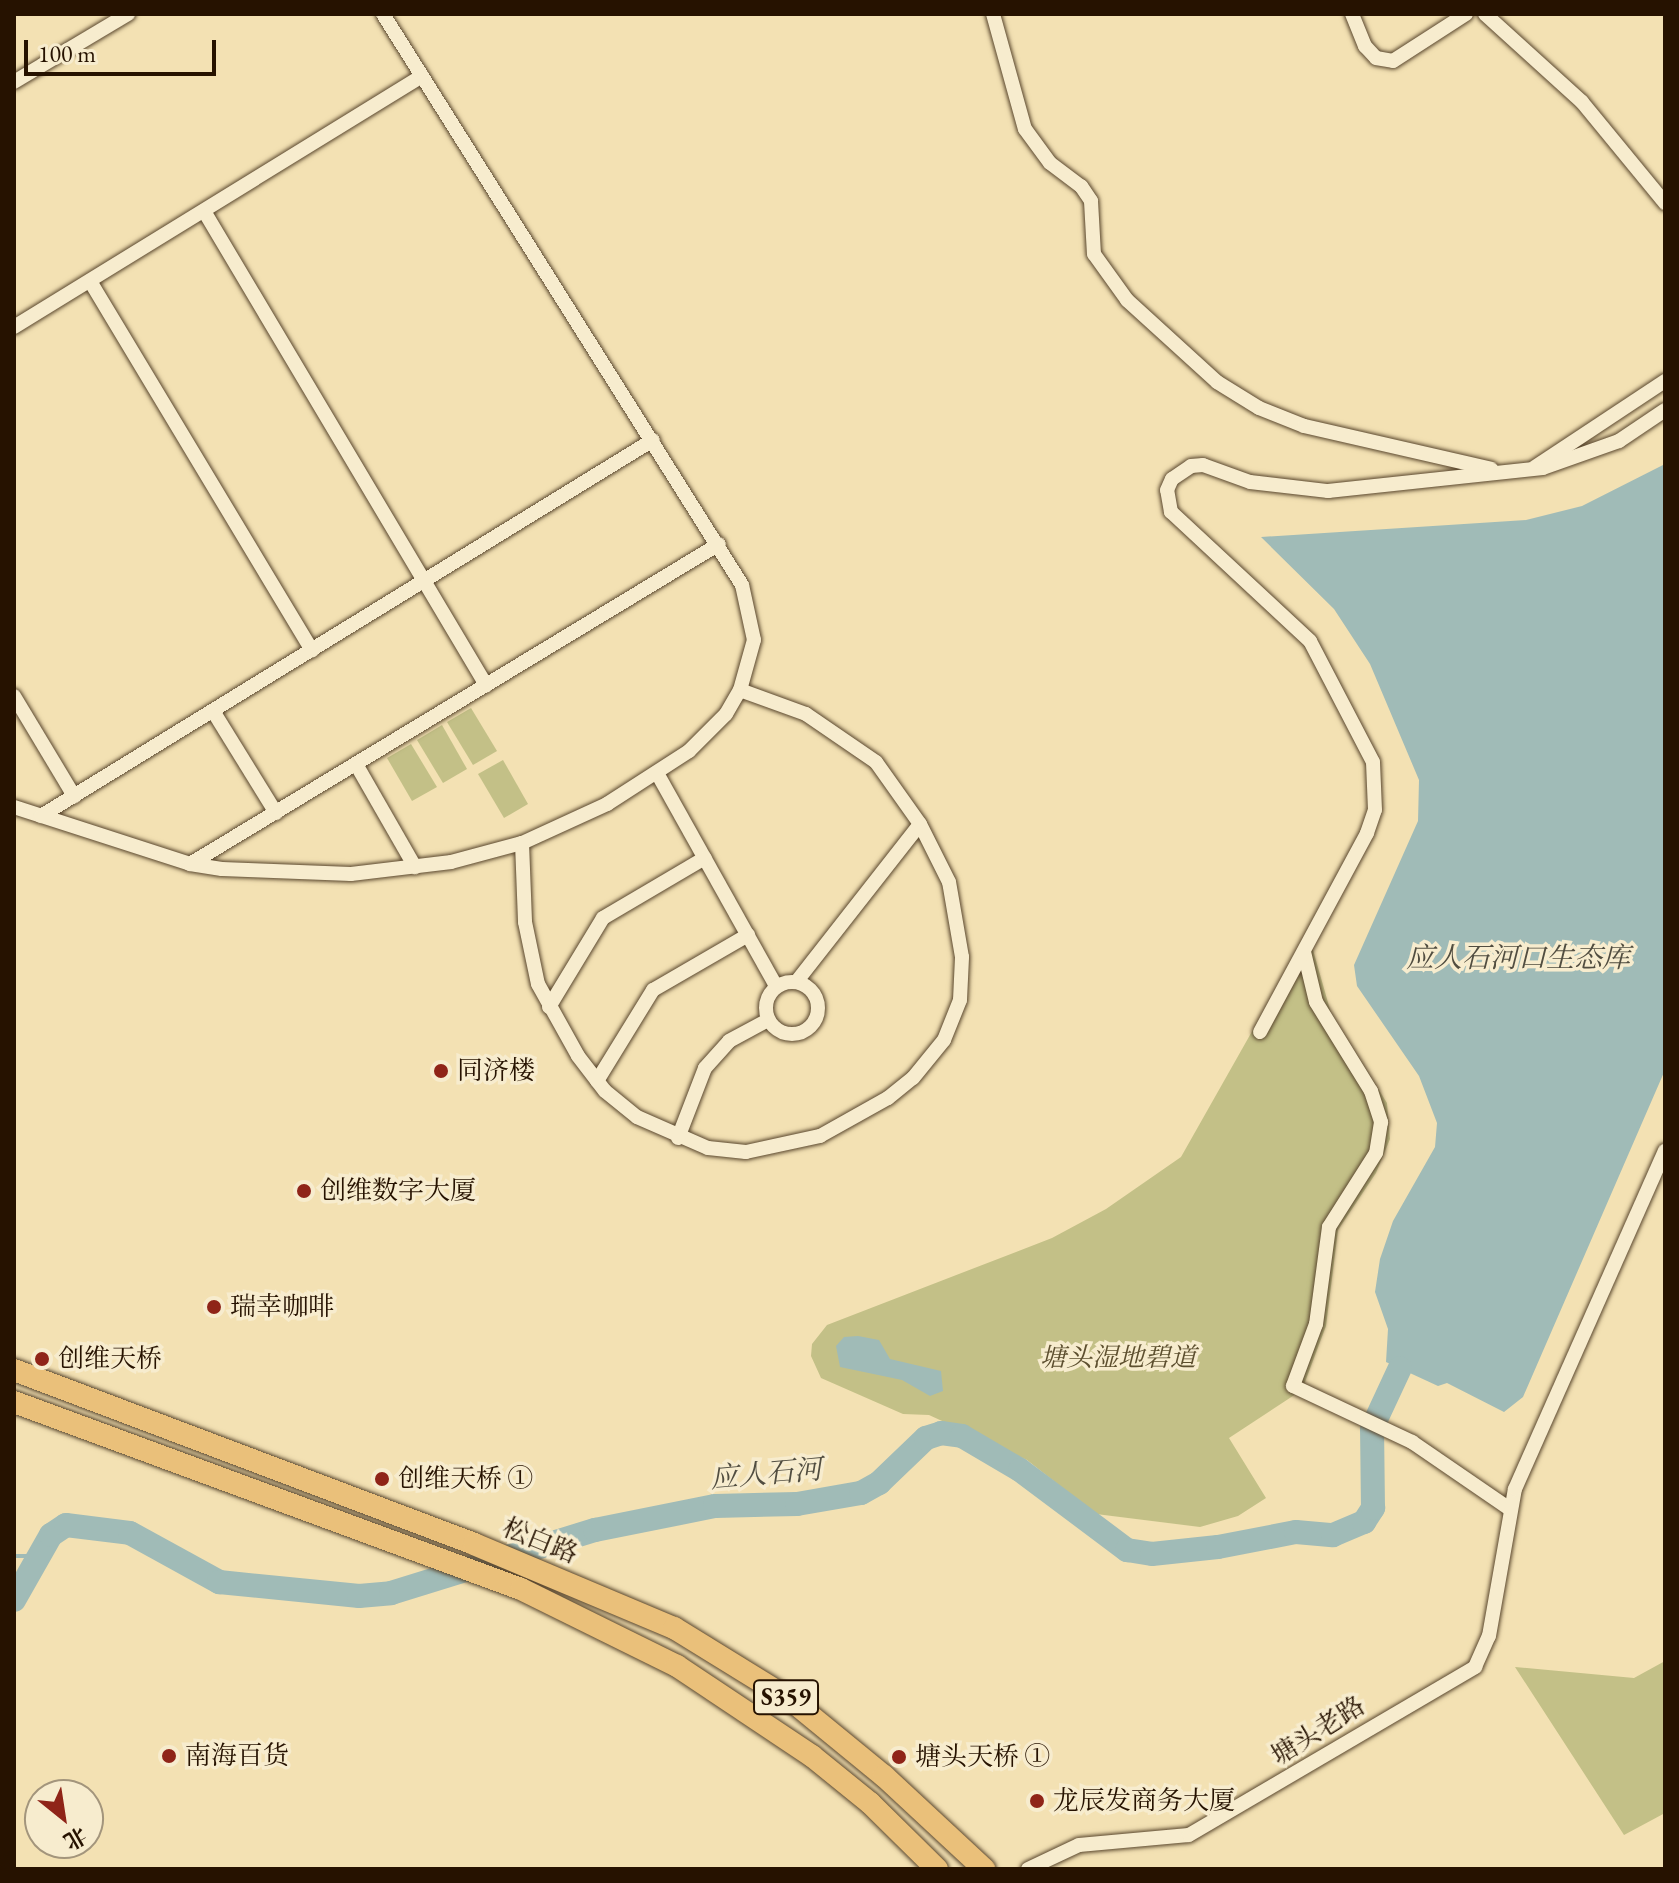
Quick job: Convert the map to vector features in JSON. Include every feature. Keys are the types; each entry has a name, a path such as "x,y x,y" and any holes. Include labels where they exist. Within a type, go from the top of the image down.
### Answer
{"main road":[{"name":"松白路","path":"14,1370 474,1544 674,1628 791,1700 884,1776 984,1869"},
{"name":"松白路","path":"14,1402 521,1589 677,1666 812,1756 870,1803 937,1869"}],"street":[{"path":"14,82 128,14"},
{"path":"14,807 190,864 319,875 415,867 522,843 580,819 657,773 710,732 740,690 754,640 753,620 742,585 383,14"},
{"path":"993,14 1025,129 1050,163 1081,186 1091,201 1094,254 1102,271 1217,382 1259,408 1304,426 1503,472"},
{"path":"1352,14 1365,46 1376,58 1393,61 1466,14"},
{"path":"1485,14 1582,102 1665,203"},
{"path":"14,327 422,76"},
{"path":"204,211 486,685"},
{"path":"90,281 312,650"},
{"path":"1531,470 1665,381"},
{"path":"1260,1032 1367,833 1376,798 1373,762 1310,641 1179,521 1167,501 1167,490 1172,479 1191,466 1289,489 1328,491 1531,470 1582,458 1665,410"},
{"path":"41,816 653,440"},
{"path":"190,864 719,544"},
{"path":"522,843 527,946 549,1007 597,1081 637,1117 678,1138 725,1151 795,1145 867,1113 929,1059 960,1000 962,957 949,882 920,824 890,778 843,735 806,714 740,690"},
{"path":"14,696 74,796"},
{"path":"213,711 276,813"},
{"path":"356,764 415,867"},
{"path":"657,773 776,986"},
{"path":"797,981 816,995 817,1017 811,1026 790,1035 768,1020 765,1003 776,986 797,981 920,824"},
{"path":"549,1007 603,918 705,858"},
{"path":"597,1081 653,990 748,935"},
{"path":"1304,951 1316,1002 1371,1091 1381,1122 1376,1153 1329,1227 1316,1324 1293,1386 1412,1442 1510,1509"},
{"path":"678,1138 705,1068 729,1041 768,1020"},
{"name":"塘头老路","path":"1028,1869 1079,1845 1176,1838 1199,1830 1475,1667 1489,1636 1510,1509 1665,1151"}],"green space":[{"path":"471,708 497,751 473,765 447,722"},
{"path":"442,725 467,769 443,783 417,740"},
{"path":"411,744 437,787 412,801 387,758"},
{"path":"503,760 528,804 504,818 478,774"},
{"name":"塘头湿地碧道","path":"1302,943 1313,950 1331,1013 1387,1103 1390,1139 1376,1173 1338,1230 1326,1326 1302,1390 1229,1438 1266,1498 1238,1516 1200,1527 1096,1514 1027,1460 929,1415 903,1414 821,1378 811,1356 812,1344 827,1325 1052,1238 1106,1209 1181,1157"},
{"path":"1665,1661 1665,1813 1624,1835 1515,1667 1634,1678"}],"water":[{"name":"应人石河口生态库","path":"1665,464 1665,1070 1523,1397 1504,1412 1447,1383 1438,1386 1386,1362 1388,1329 1375,1292 1380,1259 1393,1221 1435,1147 1437,1123 1419,1076 1357,986 1354,965 1418,821 1419,780 1370,664 1334,609 1261,537 1526,520 1582,506"},
{"path":"844,1337 879,1340 890,1359 941,1371 943,1391 930,1396 902,1380 840,1367 836,1346"}],"waterway":[{"name":"应人石河","path":"14,1600 51,1535 66,1525 130,1533 219,1582 359,1596 391,1593 595,1530 715,1506 797,1504 861,1493 879,1483 926,1438 941,1433 962,1436 1020,1470 1127,1550 1152,1554 1218,1547 1296,1532 1333,1535 1364,1522 1373,1508 1372,1428 1400,1368"},
{"path":"14,1556 39,1556"}],"place":[{"name":"同济楼","path":"441,1071"},
{"name":"创维数字大厦","path":"304,1191"},
{"name":"瑞幸咖啡","path":"214,1307"},
{"name":"创维天桥","path":"42,1359"},
{"name":"创维天桥 ①","path":"382,1479"},
{"name":"南海百货","path":"169,1756"},
{"name":"塘头天桥 ①","path":"899,1757"},
{"name":"龙辰发商务大厦","path":"1037,1801"}]}
